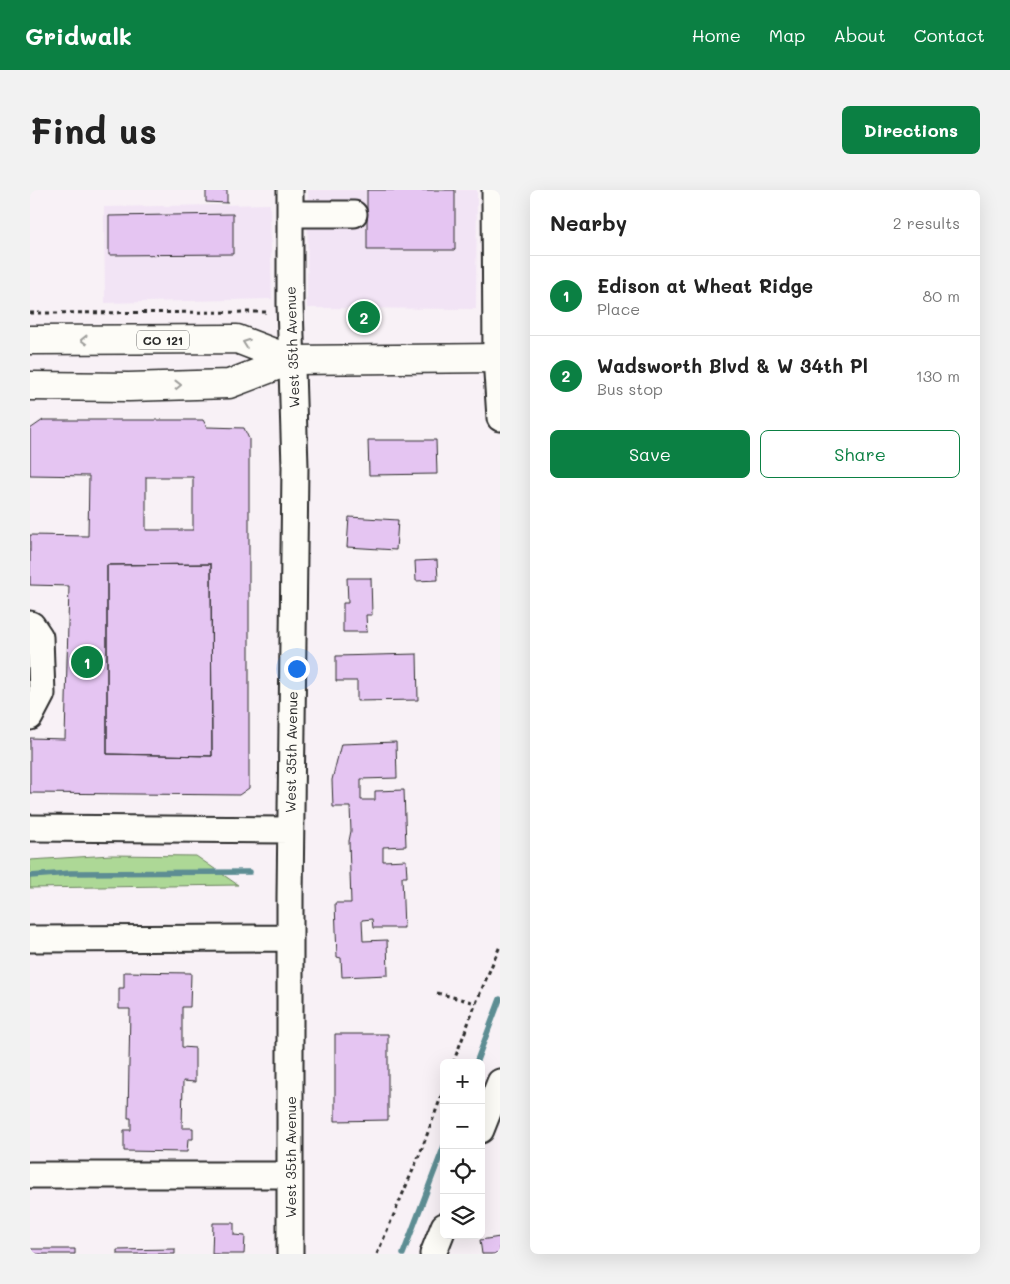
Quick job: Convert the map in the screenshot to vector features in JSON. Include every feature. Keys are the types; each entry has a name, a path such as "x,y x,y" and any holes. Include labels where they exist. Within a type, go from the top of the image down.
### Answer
{"main road":[{"name":"CO 121","path":"30,340 237,339 292,360"},
{"name":"CO 121","path":"30,386 228,384 292,360 498,358"}],"street":[{"path":"495,190 500,418"},
{"path":"290,202 354,214"},
{"name":"West 35th Avenue","path":"290,202 295,467 290,830 290,1254"},
{"path":"30,624 32,624 40,637 42,694 30,717"},
{"path":"30,828 290,830"},
{"path":"30,939 290,938"},
{"path":"485,1121 498,1091"},
{"path":"30,1175 290,1175"},
{"path":"433,1254 440,1236"}],"path":[{"path":"30,313 291,312"},
{"path":"455,1059 500,946"},
{"path":"437,993 476,1003"},
{"path":"377,1254 421,1151 440,1100"}],"shaded area":[{"path":"308,190 477,190 476,309 307,308"},
{"path":"270,204 272,299 105,303 104,207"}],"green space":[{"path":"111,855 196,856 238,885 30,888 30,860"}],"building":[{"path":"206,190 227,190 227,203 206,202"},
{"path":"367,190 455,190 455,250 367,250"},
{"path":"233,214 233,254 109,255 109,216"},
{"path":"43,420 203,420 207,427 244,428 249,439 249,788 239,795 30,793 30,738 65,739 69,586 30,585 30,535 88,536 89,476 30,475 30,429","holes":["146,477 193,477 193,530 146,530","211,564 212,756 107,754 107,565"]},
{"path":"368,440 436,440 437,474 369,475"},
{"path":"349,517 398,520 396,550 347,547"},
{"path":"437,560 438,580 416,581 415,561"},
{"path":"211,564 212,756 107,754 107,565"},
{"path":"347,578 371,578 372,615 366,615 367,632 343,632 343,603 348,603"},
{"path":"417,654 418,700 357,701 357,681 336,681 336,656"},
{"path":"396,742 397,778 361,779 361,800 375,800 375,791 404,790 406,846 383,847 383,861 406,860 407,877 402,877 404,928 373,928 372,919 362,920 363,941 387,940 388,975 342,977 341,958 337,957 335,903 351,903 350,807 333,807 332,780 341,744"},
{"path":"124,972 191,973 190,1007 182,1007 182,1047 195,1048 195,1082 183,1081 182,1128 193,1128 193,1139 188,1139 187,1152 124,1151 124,1130 131,1130 131,1118 128,1118 130,1009 119,1009 119,988 124,988"},
{"path":"335,1034 388,1034 388,1120 335,1121"},
{"path":"213,1223 234,1223 234,1235 245,1236 244,1254 212,1254"},
{"path":"500,1237 500,1254 482,1254 480,1240"},
{"path":"30,1249 75,1249 75,1254 30,1254"},
{"path":"175,1249 175,1254 117,1254 117,1250"}],"waterway":[{"path":"30,876 70,873 250,872"},
{"path":"478,1059 500,999"},
{"path":"403,1254 443,1149"}],"place":[{"name":"Wadsworth Blvd & W 34th Pl","path":"364,317"},
{"name":"Edison at Wheat Ridge","path":"87,662"}]}
